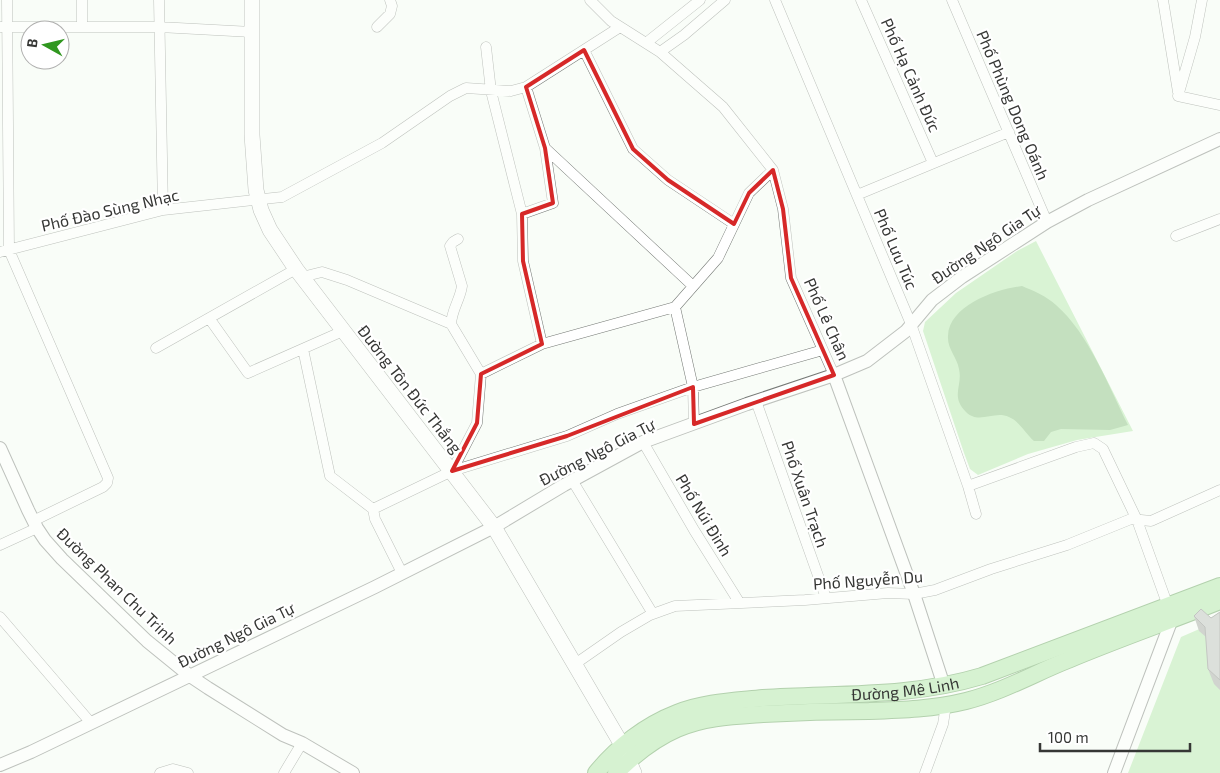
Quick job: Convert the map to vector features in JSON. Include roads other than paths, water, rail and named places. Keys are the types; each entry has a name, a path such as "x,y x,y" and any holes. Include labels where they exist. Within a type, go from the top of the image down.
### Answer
{"main road":[{"name":"Đường Tôn Đức Thắng","path":"254,1 252,32 254,172 261,210 270,230 299,273 494,527 575,664 628,760"},
{"name":"Đường Mê Linh","path":"596,773 628,760 669,733 690,724 738,715 899,710 946,706 988,694 1170,613 1220,586"},
{"name":"Đường Mê Linh","path":"616,773 676,713 710,704 788,696 882,694 944,686 982,676 1170,613 1220,601"}],"street":[{"path":"0,545 103,487 107,483 108,478 5,251 3,27 7,0"},
{"path":"82,0 82,27"},
{"path":"159,0 163,210"},
{"path":"378,26 390,14 392,6 390,0"},
{"name":"Phố Lê Chân","path":"590,0 611,21 660,52 723,107 773,170 783,209 791,278 834,375 914,594 944,686"},
{"path":"646,43 700,0"},
{"path":"660,52 684,35 725,0"},
{"name":"Phố Lưu Túc","path":"774,0 911,324 976,514"},
{"name":"Phố Hạ Cảnh Đức","path":"862,0 933,163"},
{"name":"Phố Phùng Dong Oánh","path":"952,0 1047,222"},
{"path":"1162,0 1178,96"},
{"path":"1178,96 1195,37 1202,0"},
{"path":"3,27 159,27 252,32"},
{"path":"522,214 553,203 545,148 526,87 620,27"},
{"path":"486,47 491,90 522,214 523,261 542,344"},
{"path":"584,50 632,149 668,180 734,224"},
{"name":"Phố Đào Sùng Nhạc","path":"5,251 163,210 282,197 382,143 450,96 466,88 511,91 526,87"},
{"path":"1178,96 1220,105"},
{"path":"857,195 1009,132"},
{"name":"Đường Ngô Gia Tự","path":"0,765 190,676 494,527 572,480 643,442 834,375 867,361 906,331 932,300 962,277 1047,222 1088,200 1220,140"},
{"path":"545,148 693,286"},
{"path":"481,374 542,344 675,307 718,258 749,193 773,170"},
{"path":"1176,236 1220,219"},
{"path":"452,472 477,423 481,374 451,324 452,312 462,286 450,246 458,239"},
{"path":"156,348 209,318 299,273 322,272 347,280 451,324"},
{"path":"675,307 693,387 694,424"},
{"path":"209,318 248,373 343,331"},
{"path":"303,349 330,476 373,509 375,519 402,573"},
{"path":"373,509 452,472 567,436 617,414 693,387 823,350"},
{"name":"Phố Xuân Trạch","path":"756,401 826,598"},
{"name":"Phố Núi Đinh","path":"643,442 694,530 739,602"},
{"path":"968,486 1076,447 1094,444 1103,449 1137,520 1170,613 1114,773"},
{"name":"Đường Phan Chu Trinh","path":"0,448 35,525 62,559 147,641 190,676 282,735 302,743 353,773"},
{"path":"572,480 653,614"},
{"name":"Phố Nguyễn Du","path":"575,664 621,632 653,614 675,606 888,593 914,594 934,590 991,569 1067,545 1131,520 1151,521 1220,490"},
{"path":"0,617 91,723"},
{"path":"925,773 943,724 946,706"},
{"path":"284,773 302,743"},
{"path":"160,773 172,769 188,773"}]}
